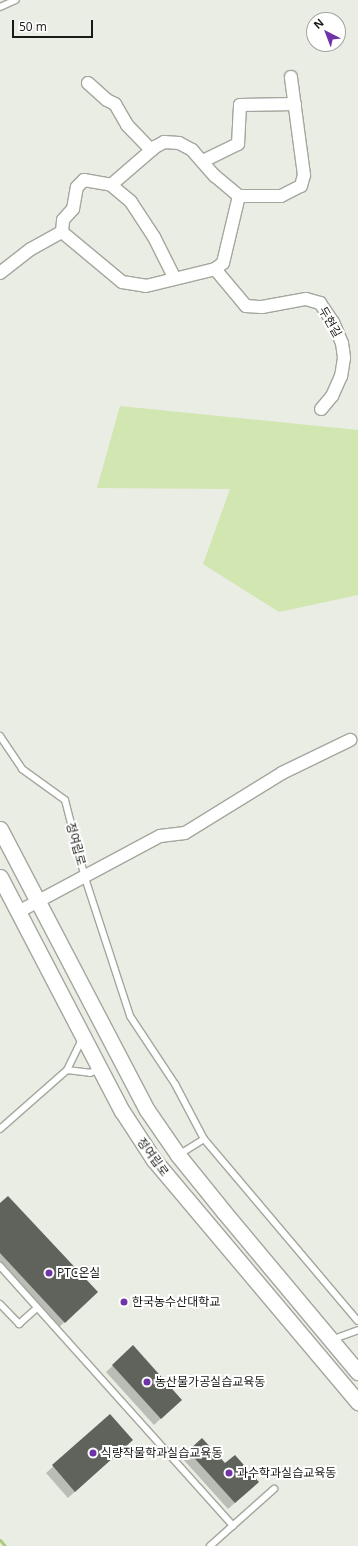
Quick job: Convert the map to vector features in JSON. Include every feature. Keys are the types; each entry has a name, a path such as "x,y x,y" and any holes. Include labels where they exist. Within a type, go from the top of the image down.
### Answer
{"street":[{"path":"111,185 151,150 164,142 179,143 192,150 215,176 239,196 281,196 301,186 304,175 291,77"},
{"path":"88,83 107,100 115,104 127,125 151,150"},
{"path":"203,161 238,144 240,105 294,104"},
{"path":"62,232 63,220 73,210 77,187 84,180 111,185 131,202 154,237 174,277"},
{"path":"62,232 122,282 146,286 174,277 215,269 223,263 239,196"},
{"path":"0,273 31,249 62,232"},
{"name":"두현길","path":"215,269 246,306 262,307 306,299 320,303 333,322 342,343 344,358 341,376 332,396 321,409"},
{"path":"18,912 85,878 160,836 185,833 282,773 350,740"},
{"name":"정여립로","path":"0,829 148,1110 178,1155 358,1372"},
{"name":"정여립로","path":"0,877 122,1111 154,1160 358,1402"},
{"path":"83,1036 104,1024"}],"lane":[{"path":"0,7 16,0"},
{"name":"정여립로","path":"0,736 22,769 65,800 85,878 130,1016 175,1084 204,1139 178,1155"},
{"path":"0,1129 67,1070 83,1036"},
{"path":"67,1070 90,1073 100,1069"},
{"path":"204,1139 358,1321"},
{"path":"0,1266 233,1526"},
{"path":"0,1304 19,1324 37,1308"},
{"path":"331,1340 358,1330"},
{"path":"210,1546 274,1488"}],"green space":[{"path":"120,406 358,430 358,595 279,612 203,564 230,489 97,488"}],"building":[{"name":"PTC온실","path":"8,1196 98,1292 65,1323 0,1253 0,1203"},
{"name":"농산물가공실습교육동","path":"133,1345 182,1400 161,1419 112,1365"},
{"name":"식량작물학과실습교육동","path":"110,1414 133,1440 75,1492 52,1465"},
{"name":"과수학과실습교육동","path":"202,1438 225,1463 235,1455 259,1482 235,1503 188,1451"}],"waterway":[{"path":"0,1540 5,1546"}],"place":[{"name":"PTC온실","path":"49,1273"},
{"name":"한국농수산대학교","path":"124,1302"},
{"name":"농산물가공실습교육동","path":"147,1382"},
{"name":"식량작물학과실습교육동","path":"93,1453"},
{"name":"과수학과실습교육동","path":"229,1473"}]}
